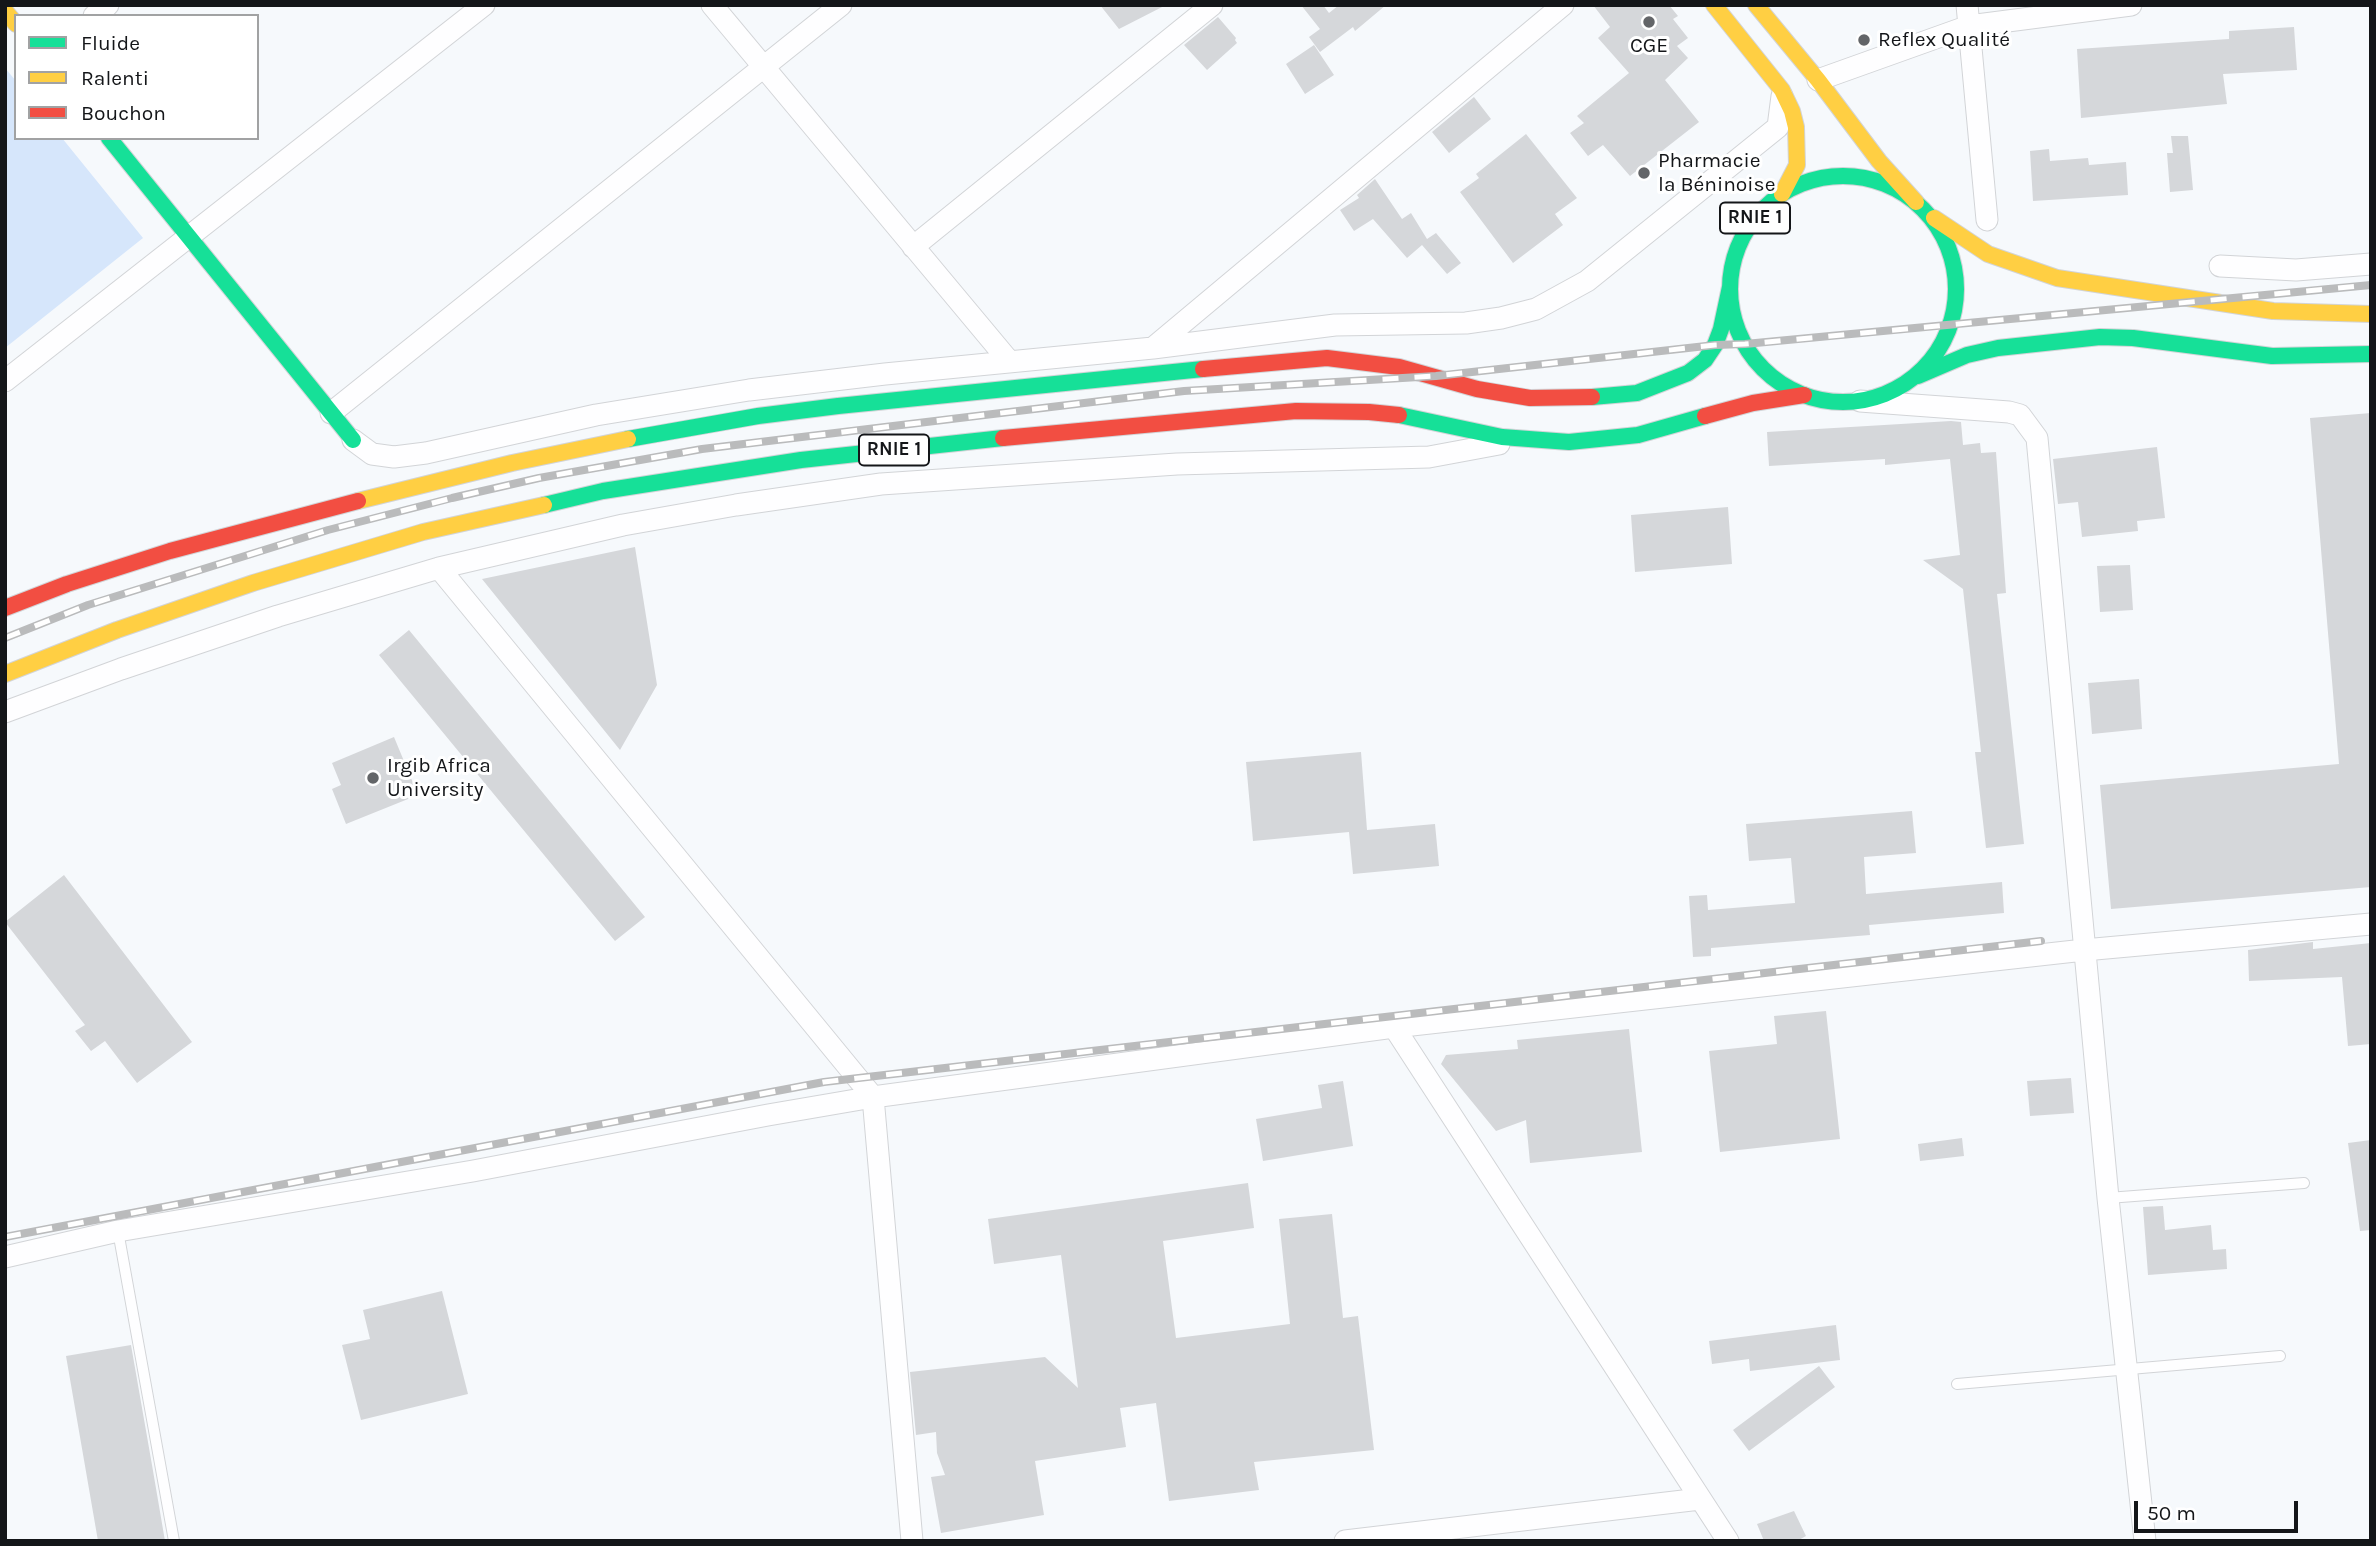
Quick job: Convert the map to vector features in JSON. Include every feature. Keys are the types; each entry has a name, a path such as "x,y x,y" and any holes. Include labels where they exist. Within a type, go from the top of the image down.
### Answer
{"main road":[{"path":"1714,5 1782,90 1792,111 1798,148 1797,165 1782,194"},
{"path":"1756,5 1818,80 1879,161 1916,202"},
{"path":"111,140 353,440"},
{"name":"RNIE 1","path":"5,608 67,584 170,551 327,509 512,463 758,416 1327,358 1399,366 1477,389 1521,397 1572,398 1637,393 1688,373 1705,360 1721,329 1735,256 1748,227 1769,203 1782,194 1824,178 1852,177 1880,182 1916,202 1944,237 1956,278 1956,300 1951,324 1940,349 1911,380"},
{"name":"RNIE 1","path":"1928,214 1988,254 2056,278 2273,311 2371,314"},
{"name":"RNIE 1","path":"1730,287 1733,318 1749,354 1780,383 1804,396 1832,402 1860,401 1887,393 1967,355 2065,339 2133,338 2272,356 2371,354"},
{"name":"RNIE 1","path":"5,674 117,630 253,583 424,532 603,491 801,460 1296,411 1368,412 1405,416 1525,440 1570,442 1638,435 1754,403 1804,396"}],"street":[{"path":"5,381 484,5"},
{"path":"712,5 1009,362"},
{"path":"331,413 841,5"},
{"path":"913,247 1212,5"},
{"path":"1153,348 1563,5"},
{"path":"1818,80 1968,15 2131,5"},
{"path":"1968,15 1987,220"},
{"path":"353,440 372,454 394,457 426,453 596,415 824,381 1153,348 1335,325 1466,323 1502,318 1536,309 1587,281 1768,137 1778,127 1782,90"},
{"path":"2220,266 2296,270 2371,264"},
{"path":"1860,401 2009,412 2020,415 2037,438 2108,1198 2145,1541"},
{"path":"1172,422 1177,464"},
{"path":"5,712 121,669 265,621 439,569 623,525 815,493 895,483 1177,464 1429,457 1525,440"},
{"path":"439,569 873,1097 912,1541"},
{"path":"5,1257 118,1231 473,1171 873,1097 1394,1027 2084,950 2371,924"},
{"path":"1394,1027 1728,1541"},
{"path":"1345,1541 1700,1499"}],"lane":[{"path":"2108,1198 2304,1183"},
{"path":"118,1231 174,1541"},
{"path":"1957,1384 2280,1356"}],"shaded area":[{"path":"5,68 14,79 14,140 64,140 143,238 5,348"}],"building":[{"path":"1100,5 1166,5 1119,29"},
{"path":"1301,5 1323,5 1329,13 1339,5 1386,5 1355,31 1353,27 1320,52 1309,37 1320,29"},
{"path":"1593,5 1669,5 1678,16 1673,19 1688,38 1677,46 1688,58 1665,80 1699,122 1630,176 1603,145 1588,156 1570,133 1584,123 1577,116 1629,73 1598,38 1610,27"},
{"path":"1218,17 1236,38 1237,43 1207,70 1184,45"},
{"path":"2294,27 2297,70 2223,74 2227,104 2081,118 2077,49 2229,39 2229,31"},
{"path":"1314,45 1334,75 1305,94 1286,64"},
{"path":"1474,97 1491,119 1449,153 1432,132"},
{"path":"1526,134 1577,198 1555,214 1563,225 1513,263 1460,192 1479,178 1476,174"},
{"path":"2171,136 2188,136 2193,190 2170,192 2167,153 2173,153"},
{"path":"2049,149 2050,161 2088,158 2089,165 2126,162 2128,195 2033,201 2030,151"},
{"path":"1375,179 1402,219 1411,213 1427,239 1436,233 1461,263 1447,274 1422,245 1407,258 1373,219 1354,231 1340,210 1359,198 1357,195"},
{"path":"2371,413 2371,887 2111,909 2100,785 2339,764 2310,418"},
{"path":"1961,422 1963,445 1980,443 1981,453 1996,452 2006,593 1997,594 2024,844 1986,848 1975,752 1981,752 1963,589 1923,560 1960,555 1950,459 1885,465 1885,459 1769,466 1767,432"},
{"path":"2157,447 2165,518 2137,521 2138,531 2082,537 2078,502 2058,504 2053,459"},
{"path":"1728,507 1732,564 1635,572 1631,515"},
{"path":"635,547 657,685 620,750 482,579"},
{"path":"2130,565 2133,610 2100,612 2097,566"},
{"path":"409,630 645,917 615,941 379,655"},
{"path":"2139,679 2142,729 2092,734 2088,683"},
{"path":"394,737 418,795 346,824 332,789 341,785 332,763"},
{"path":"1361,752 1367,830 1435,824 1439,866 1353,874 1349,832 1253,841 1246,762"},
{"path":"1912,811 1916,853 1864,857 1866,894 2002,882 2004,913 1869,925 1870,935 1711,948 1711,956 1693,957 1689,896 1707,895 1708,910 1795,903 1791,858 1749,861 1746,824"},
{"path":"64,875 192,1042 137,1083 105,1041 91,1051 75,1031 85,1025 5,922"},
{"path":"2313,942 2313,949 2371,943 2371,1044 2348,1046 2342,977 2249,981 2248,950"},
{"path":"1826,1011 1840,1139 1720,1152 1709,1051 1777,1044 1774,1016"},
{"path":"1629,1029 1642,1152 1530,1163 1526,1120 1496,1131 1441,1064 1446,1055 1518,1049 1517,1040"},
{"path":"2071,1078 2074,1113 2030,1116 2027,1081"},
{"path":"1343,1081 1353,1146 1263,1161 1256,1119 1322,1108 1318,1085"},
{"path":"1962,1138 1964,1156 1920,1161 1918,1144"},
{"path":"2371,1140 2371,1230 2360,1231 2348,1143"},
{"path":"1248,1183 1254,1228 1163,1241 1176,1338 1290,1324 1279,1219 1332,1214 1343,1318 1358,1316 1374,1450 1254,1462 1259,1490 1169,1501 1156,1403 1120,1408 1126,1447 1035,1461 1044,1515 941,1533 931,1477 945,1475 937,1453 936,1432 916,1435 910,1372 1045,1357 1078,1388 1061,1255 994,1264 988,1219"},
{"path":"2163,1206 2165,1230 2211,1225 2213,1250 2226,1249 2227,1269 2148,1275 2143,1207"},
{"path":"442,1291 468,1394 361,1420 342,1345 370,1339 363,1310"},
{"path":"1836,1325 1840,1360 1750,1371 1749,1359 1712,1364 1709,1341"},
{"path":"131,1345 165,1541 98,1541 66,1356"},
{"path":"1819,1366 1835,1387 1749,1451 1733,1430"},
{"path":"1794,1511 1806,1536 1797,1541 1764,1541 1757,1524"}],"railway":[{"path":"5,638 88,605 328,530 539,478 702,449 1184,391 1436,376 1715,345 2371,285"},
{"path":"5,1237 824,1082 2041,941"}],"traffic: fast":[{"path":"111,140 353,440"},
{"path":"1832,176 1854,176 1886,184 1923,209 1948,246 1956,289 1948,332 1923,369 1886,394 1854,402 1832,402 1790,389 1756,361 1738,332 1730,300 1730,278 1743,236 1771,202 1800,184 1832,176"},
{"path":"1592,397 1637,393 1688,373 1705,360 1721,329 1730,287"},
{"path":"1918,376 1967,355 1998,348 2100,337 2133,338 2272,356 2371,354"},
{"path":"628,439 758,416 838,406 1203,369"},
{"path":"1399,415 1502,437 1569,442 1638,435 1705,416"},
{"path":"544,505 603,491 801,460 1003,438"}],"traffic: slow":[{"path":"1714,5 1782,90 1792,111 1796,127 1797,165 1782,194"},
{"path":"1756,5 1818,80 1879,161 1916,202"},
{"path":"5,11 14,22"},
{"path":"1934,218 1988,254 2057,278 2273,311 2371,314"},
{"path":"358,501 512,463 628,439"},
{"path":"5,674 117,630 253,583 423,532 544,505"}],"traffic: jam":[{"path":"1203,369 1327,358 1399,367 1477,389 1530,398 1592,397"},
{"path":"1705,416 1753,403 1804,395"},
{"path":"1003,438 1296,411 1399,415"},
{"path":"5,608 67,584 170,551 358,501"}],"place":[{"name":"CGE","path":"1649,22"},
{"name":"Reflex Qualité","path":"1864,40"},
{"name":"Pharmacie la Béninoise","path":"1644,173"},
{"name":"Irgib Africa University","path":"373,778"}]}
